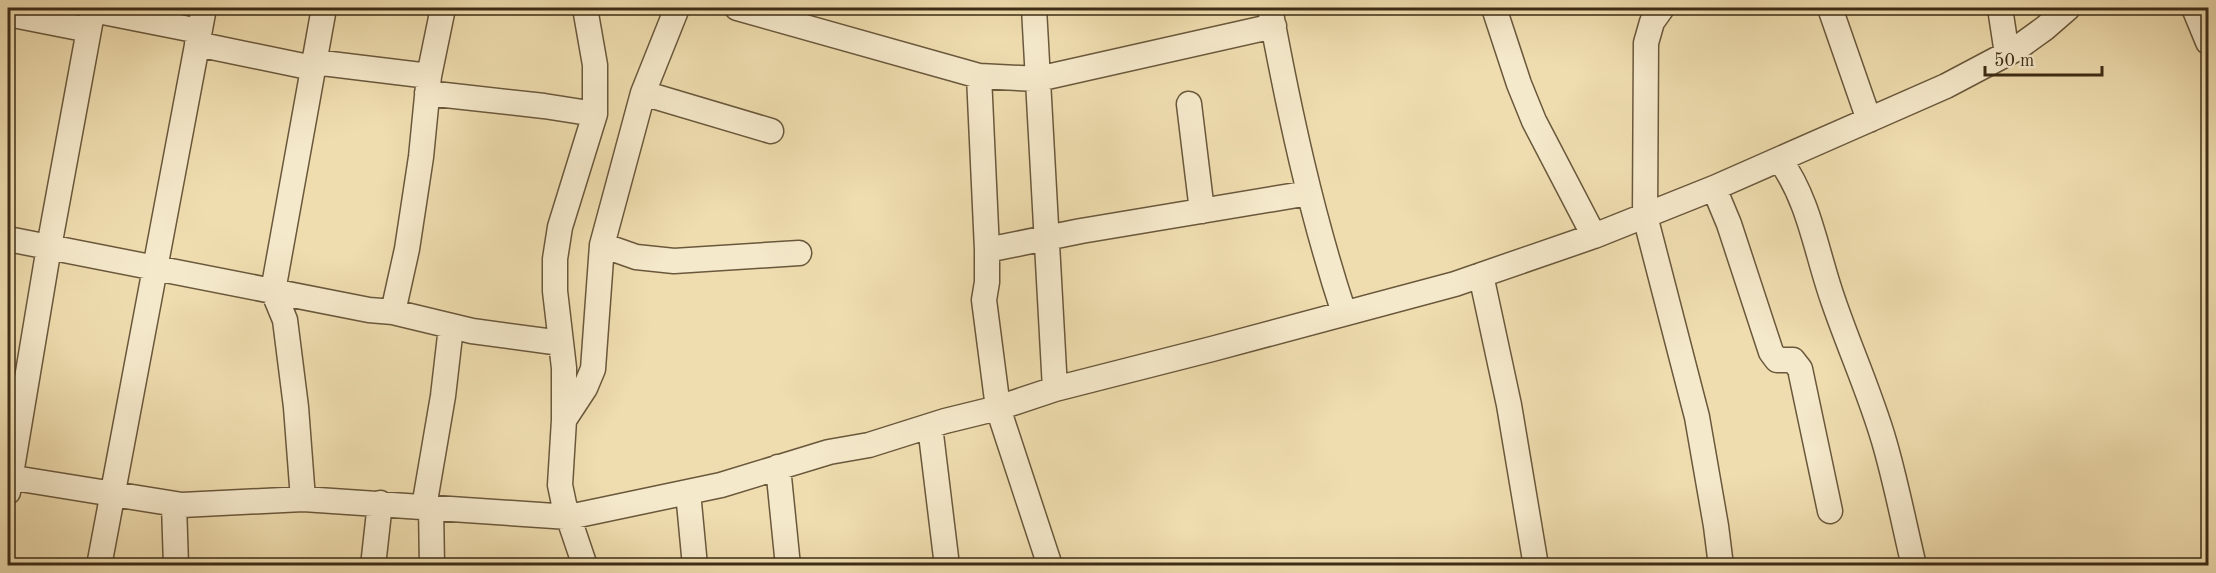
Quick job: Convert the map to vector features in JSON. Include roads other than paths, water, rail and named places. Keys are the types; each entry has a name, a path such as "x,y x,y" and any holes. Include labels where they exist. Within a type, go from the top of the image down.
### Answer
{"street":[{"path":"99,566 204,8"},
{"path":"303,499 296,407 285,320 273,291 324,8"},
{"path":"393,312 407,249 421,157 428,85 443,8"},
{"path":"585,8 595,65 596,114 560,227 555,259 555,291 564,368 560,485 585,566"},
{"path":"564,420 585,388 593,369 602,244 643,93 677,8"},
{"path":"737,8 980,76 1038,79 1272,17 1282,78 1309,193 1344,313"},
{"path":"1034,8 1055,388"},
{"path":"1494,8 1534,121 1594,236"},
{"path":"1662,8 1652,22 1646,44 1645,216 1697,417 1721,566"},
{"path":"1830,8 1869,120"},
{"path":"2000,8 2007,54"},
{"path":"2194,8 2208,42"},
{"path":"92,16 49,247 9,483 174,504 303,499 569,517 721,485 829,452 869,445 998,408 1055,388 1212,350 1481,275 1594,236 1714,188 1946,86 2007,54 2054,13"},
{"path":"8,14 92,16 313,65 596,114"},
{"path":"980,76 987,250 987,282 984,300 998,408 1050,566"},
{"path":"643,93 771,131"},
{"path":"1189,104 1202,211"},
{"path":"1780,160 1804,201 1833,300 1881,431 1914,566"},
{"path":"1714,188 1729,224 1771,352 1777,360 1793,360 1800,369 1830,511"},
{"path":"987,250 1047,237 1309,193"},
{"path":"8,239 369,310 393,312 451,327 561,343"},
{"path":"602,244 636,257 674,261 799,254"},
{"path":"1481,275 1509,405 1536,566"},
{"path":"432,566 427,507 451,327"},
{"path":"930,426 947,566"},
{"path":"778,467 788,566"},
{"path":"688,492 695,566"},
{"path":"174,504 176,566"},
{"path":"373,566 380,504"}]}
